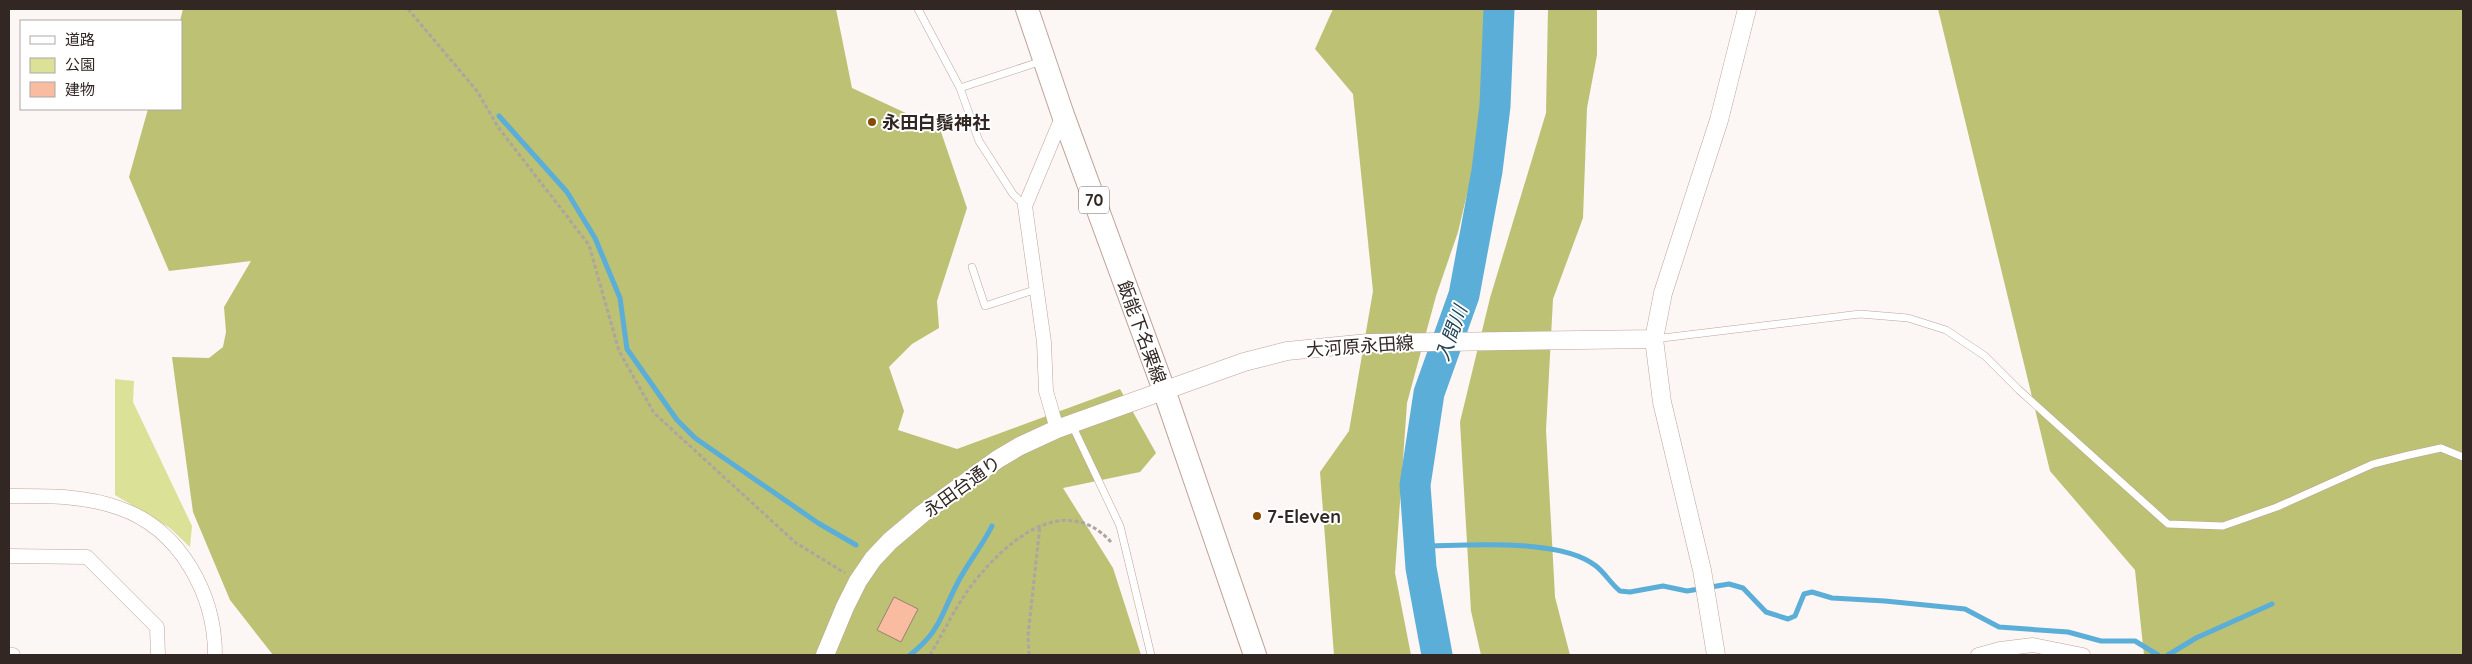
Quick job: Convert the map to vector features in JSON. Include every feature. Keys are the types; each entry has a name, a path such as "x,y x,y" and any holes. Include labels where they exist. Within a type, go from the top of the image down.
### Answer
{"main road":[{"name":"飯能下名栗線","path":"1027,9 1063,114 1164,390 1255,655"}],"street":[{"path":"1716,655 1702,570 1662,402 1654,339 1663,293 1719,120 1747,9"},
{"path":"1063,114 1024,206 1038,289 1044,342 1046,391 1064,427"},
{"name":"大河原永田線","path":"1164,390 1244,362 1287,351 1368,342 1654,339"},
{"name":"永田台通り","path":"825,655 845,607 872,559 922,514 998,459 1020,446 1064,427 1164,390"},
{"path":"9,496 52,496 89,500 120,508 146,522 170,542 191,566 206,595 215,632 216,655"},
{"path":"9,556 87,557 158,627 158,655"},
{"path":"1978,655 2000,649 2033,645 2084,655"},
{"path":"9,655 14,655"}],"lane":[{"path":"918,9 960,88 979,141 1013,194 1024,206"},
{"path":"960,88 1044,61"},
{"path":"972,267 985,306 1038,289"},
{"path":"1654,339 1860,314 1908,318 1946,330 1985,356 2019,390 2168,524 2223,526 2277,507 2373,464 2408,455 2441,448 2463,457"},
{"path":"1064,427 1120,526 1151,655"}],"path":[{"path":"408,9 477,91 498,127 589,244 619,351 654,413 796,543 858,581"},
{"path":"930,655 966,593 1000,552 1040,525 1072,519 1090,527 1107,538 1128,561"},
{"path":"1029,655 1028,636 1040,525"}],"green space":[{"path":"183,9 836,9 852,88 940,129 967,208 937,301 939,328 912,344 889,367 904,411 898,430 957,449 1120,389 1156,453 1140,472 1063,488 1113,568 1141,655 273,655 230,600 193,512 172,357 209,358 223,347 226,332 224,307 251,261 169,271 129,177 148,110 182,110 182,20 180,20"},
{"path":"1333,9 1485,9 1483,127 1458,232 1436,296 1407,403 1395,573 1411,655 1334,655 1320,472 1349,431 1373,291 1353,94 1315,49"},
{"path":"1548,9 1597,9 1597,55 1587,108 1583,218 1553,299 1546,430 1555,597 1570,655 1481,655 1471,611 1460,422 1490,298 1546,113"},
{"path":"1938,9 2463,9 2463,655 2144,655 2135,570 2050,471"},
{"path":"115,379 134,381 133,402 192,526 190,547 170,528 115,495"}],"building":[{"path":"894,597 918,609 901,642 877,630"}],"waterway":[{"name":"入間川","path":"1437,655 1421,568 1415,485 1429,393 1464,295 1487,171 1495,106 1499,9"},
{"path":"499,116 567,192 595,238 620,298 627,349 677,420 695,438 818,523 856,545"},
{"path":"910,655 934,630 958,582 992,526"},
{"path":"1419,546 1511,545 1559,551 1580,557 1596,566 1620,591 1630,592 1663,586 1687,591 1729,584 1743,588 1766,612 1788,619 1795,616 1804,594 1812,592 1832,598 1965,609 1999,627 2068,632 2101,641 2135,641 2158,655"},
{"path":"2168,655 2196,638 2272,604"}],"place":[{"name":"永田白鬚神社","path":"872,122"},
{"name":"7-Eleven","path":"1257,516"}]}
